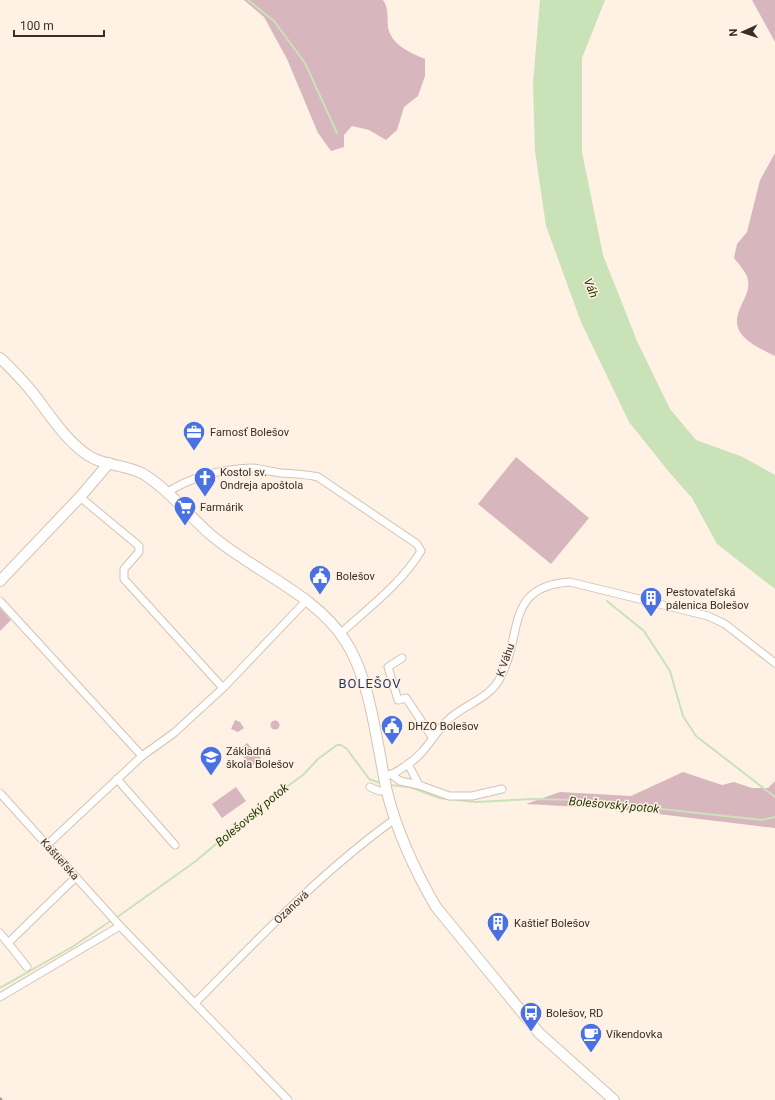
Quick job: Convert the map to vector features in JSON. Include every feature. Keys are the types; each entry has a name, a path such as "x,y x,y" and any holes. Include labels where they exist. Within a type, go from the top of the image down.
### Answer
{"main road":[{"path":"0,358 21,380 55,424 79,448 92,458 138,472 167,493 211,535 306,601 340,634 349,648 361,676 395,819 416,871 436,907 539,1033 614,1100"},
{"path":"0,581 80,497 109,464"}],"street":[{"path":"167,493 178,485 195,478 252,468 282,473 300,473 318,476 417,544 421,551 411,568 397,583 340,634"},
{"path":"80,497 140,546 139,552 124,569 124,579 223,688"},
{"name":"K Váhu","path":"387,782 418,757 432,737 453,715 490,691 495,686 503,670 521,611 532,593 550,584 570,582 708,616 733,630 775,663"},
{"path":"0,601 142,756"},
{"path":"47,845 142,756 174,733 223,688 306,601"},
{"path":"402,658 388,667 398,700 406,698 432,737"},
{"path":"408,764 419,785"},
{"path":"117,780 175,845"},
{"path":"370,787 379,791 387,782 400,781 419,785 449,796 472,796 502,789"},
{"name":"Kaštieľska","path":"0,793 116,921"},
{"name":"Ozanová","path":"195,1002 281,916 356,848 395,819"},
{"path":"8,943 76,877"},
{"path":"0,997 116,921 288,1100"},
{"path":"0,933 27,966"}],"shaded area":[{"path":"244,0 383,0 387,10 388,27 393,39 402,48 425,59 425,76 418,96 404,107 397,130 386,140 369,130 352,126 344,135 344,147 331,151 318,133 287,59 264,17"},
{"path":"752,0 775,0 775,42"},
{"path":"775,153 775,356 748,341 739,329 737,322 738,314 747,291 748,281 746,274 734,258 737,244 747,232 760,180"},
{"path":"516,457 589,518 551,564 478,504"},
{"path":"0,608 11,620 0,631"},
{"path":"235,720 240,722 244,728 238,732 231,729"},
{"path":"275,720 280,725 275,730 270,725"},
{"path":"247,743 261,758 252,766 238,751"},
{"path":"683,772 722,785 734,782 752,788 768,788 775,781 775,828 617,809 526,804 560,792 631,796"},
{"path":"236,787 246,801 222,818 212,804"}],"water":[{"name":"Váh","path":"540,0 605,0 582,58 582,152 603,255 637,341 670,409 696,440 743,457 775,475 775,589 717,544 692,498 629,422 581,322 546,226 535,151 533,83"}],"waterway":[{"path":"248,0 274,21 305,63 337,133"},
{"path":"607,601 644,631 670,671 683,716 696,736 775,797"},
{"name":"Bolešovský potok","path":"116,918 196,861 264,803 303,775 318,759 337,745 341,745 347,749 369,779 383,784"},
{"name":"Bolešovský potok","path":"389,785 410,787 439,798 476,802 532,799 579,800 762,820 775,817"},
{"name":"Bolešovský potok","path":"0,988 72,947 112,920"}],"place":[{"name":"Farnosť Bolešov","path":"194,452"},
{"name":"Kostol sv. Ondreja apoštola","path":"205,498"},
{"name":"Farmárik","path":"185,526"},
{"name":"Bolešov","path":"320,596"},
{"name":"Pestovateľská pálenica Bolešov","path":"651,618"},
{"name":"DHZO Bolešov","path":"392,746"},
{"name":"Základná škola Bolešov","path":"211,776"},
{"name":"Kaštieľ Bolešov","path":"498,942"},
{"name":"Bolešov, RD","path":"531,1032"},
{"name":"Víkendovka","path":"591,1054"}],"district":[{"name":"BOLEŠOV","path":"370,683"}]}
